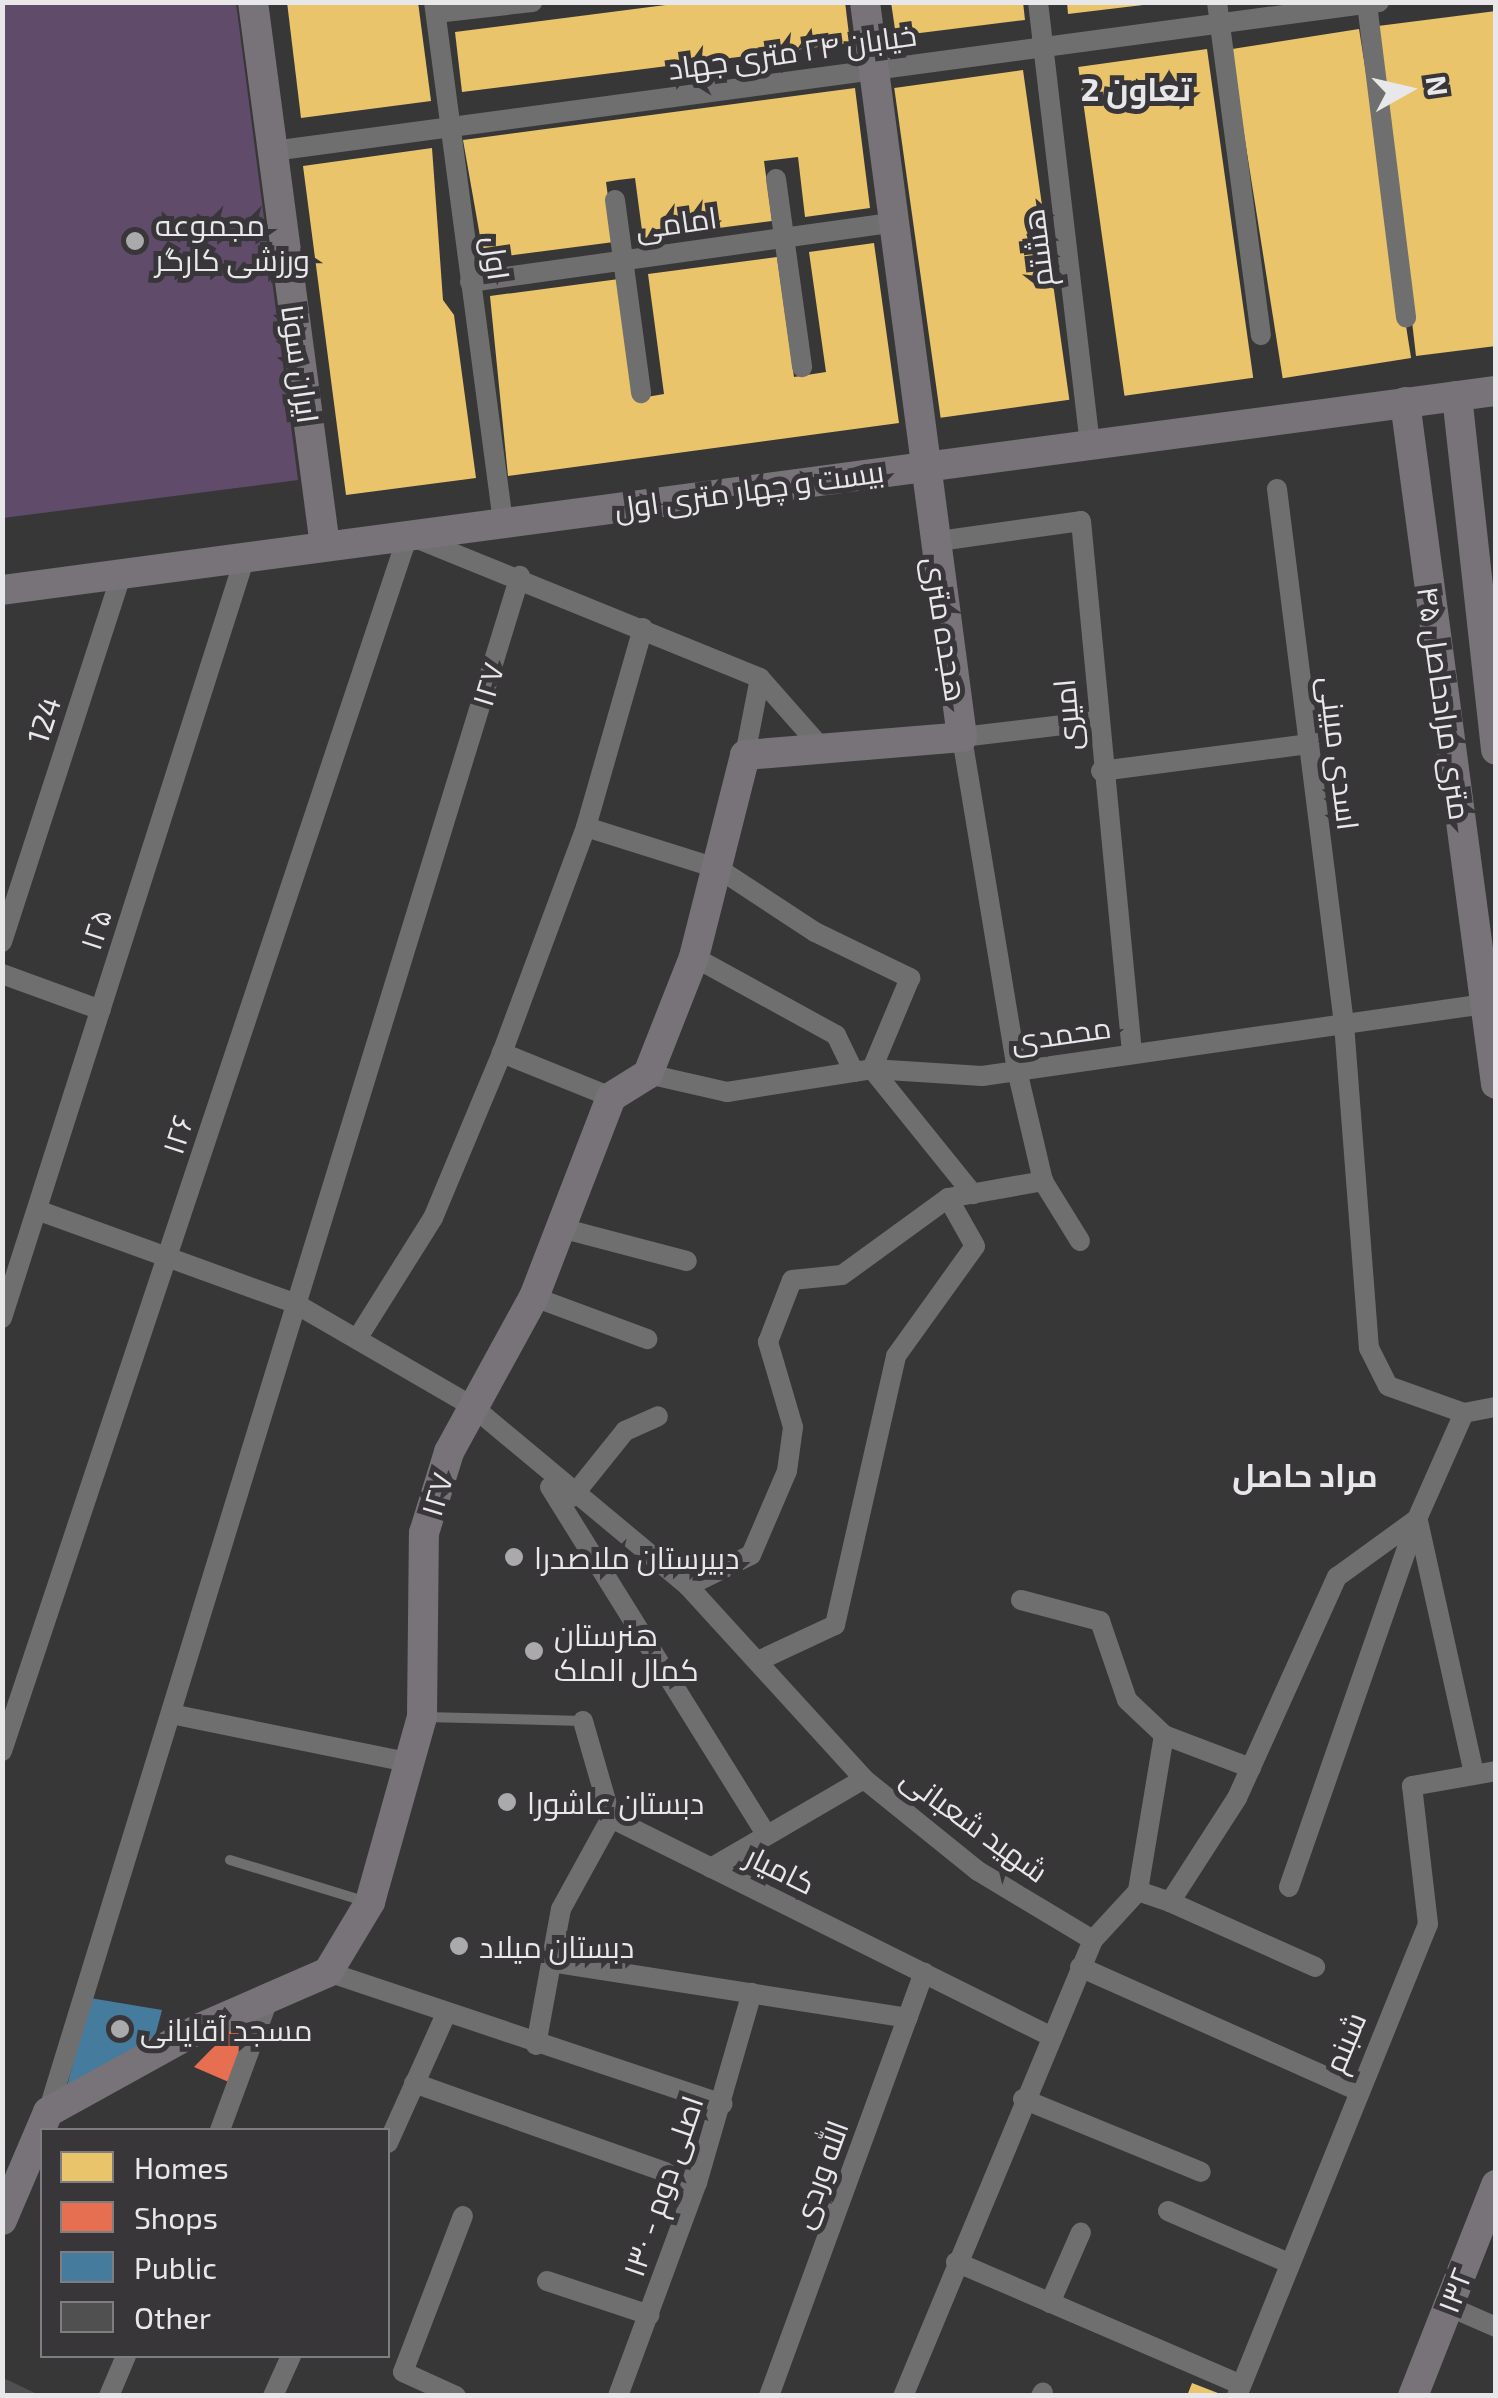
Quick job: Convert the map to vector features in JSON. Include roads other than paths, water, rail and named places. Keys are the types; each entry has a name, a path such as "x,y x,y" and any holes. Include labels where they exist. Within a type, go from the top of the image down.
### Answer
{"street":[{"name":"ایران سونا","path":"254,2 326,546"},
{"path":"435,8 532,2"},
{"name":"هجده متری","path":"865,2 921,466 1017,1070 1043,1181 1080,1241"},
{"name":"هشتم","path":"1038,2 1090,444"},
{"name":"خیابان ۲۴ متری جهاد","path":"273,151 1044,46 1219,13 1373,3"},
{"path":"1373,3 1406,318"},
{"name":"اول","path":"435,8 448,128 504,522"},
{"path":"1219,13 1261,335"},
{"path":"776,179 802,367"},
{"path":"614,200 641,393"},
{"name":"امامی","path":"470,282 891,222"},
{"name":"بیست و چهار متری اول","path":"2,590 1496,391"},
{"path":"1457,396 1496,750"},
{"name":"۴۵ متری مرادحاصل","path":"1405,402 1490,1004 1496,1084"},
{"name":"اسدی مبینی","path":"1277,489 1344,1024 1369,1348 1388,1386 1464,1413"},
{"name":"امیری","path":"932,542 1081,520 1096,721 1132,1054"},
{"path":"408,535 520,576 760,678 820,746"},
{"name":"۱۲۶","path":"2,1752 408,535"},
{"name":"۱۲۵","path":"2,1318 245,557"},
{"name":"124","path":"2,942 122,574"},
{"name":"۱۲۷","path":"41,2128 520,576"},
{"path":"357,1338 433,1218 502,1053 586,827 642,628"},
{"path":"502,1053 611,1097 648,1074 694,957 719,869 760,678"},
{"path":"745,755 962,737 1096,721"},
{"path":"1101,771 1309,744"},
{"path":"586,827 719,869 815,932 910,978 863,1070"},
{"path":"694,957 836,1034 973,1194"},
{"path":"2,974 101,1010"},
{"name":"محمدی","path":"648,1074 727,1092 863,1070 1017,1070 1490,1004"},
{"name":"۱۲۷","path":"328,1972 370,1902 422,1718 424,1533 472,1406 534,1298 611,1097"},
{"path":"688,1586 750,1555 787,1470 793,1427 768,1342 792,1280 842,1274 948,1198 1043,1181"},
{"path":"758,1661 835,1624 896,1356 975,1246 948,1198"},
{"name":"شهید شعبانی","path":"37,1210 296,1304 472,1406 542,1472 688,1586 864,1779 978,1872 1093,1940"},
{"path":"561,1228 687,1261"},
{"path":"534,1298 647,1339"},
{"path":"1290,1886 1417,1519 1464,1413 1496,1407"},
{"path":"572,1497 625,1430 658,1416"},
{"path":"542,1472 766,1834"},
{"path":"1170,1902 1251,1768 1337,1577 1417,1519"},
{"path":"1417,1519 1485,1772"},
{"path":"1021,1600 1100,1621 1127,1700 1164,1735 1251,1768"},
{"path":"170,1714 412,1763"},
{"path":"536,2045 561,1909 612,1818 583,1720"},
{"path":"903,2396 1080,1967 1093,1940 1138,1891 1164,1735"},
{"name":"شبنم","path":"1239,2390 1356,2090 1428,1924 1412,1786 1485,1772"},
{"path":"711,1868 864,1779"},
{"name":"کامیار","path":"612,1818 1050,2036"},
{"path":"1138,1891 1314,1967"},
{"path":"551,1962 908,2018"},
{"path":"1080,1967 1356,2090"},
{"path":"48,2112 270,1994 328,1972 536,2045 723,2104"},
{"name":"الله وردی","path":"770,2396 924,1974"},
{"path":"221,2128 270,1994"},
{"name":"اصلی دوم - ۱۳۰","path":"618,2396 723,2104 752,1994"},
{"path":"390,2138 446,2014"},
{"path":"414,2084 696,2183"},
{"path":"1023,2099 1201,2172"},
{"name":"۱۲۷","path":"2,2220 40,2131"},
{"name":"۱۳۲","path":"1413,2396 1496,2185"},
{"path":"1168,2211 1289,2263"},
{"path":"456,2396 403,2372 463,2216"},
{"path":"1050,2303 1080,2232"},
{"path":"956,2262 1239,2390"},
{"path":"547,2280 649,2314"},
{"path":"1448,2306 1496,2327"},
{"path":"109,2396 125,2358"},
{"path":"273,2396 290,2358"}],"lane":[{"path":"422,1718 583,1720"},
{"path":"230,1860 370,1902"}],"place":[{"name":"مجموعه ورزشی کارگر","path":"135,241"},
{"name":"دبیرستان ملاصدرا","path":"514,1557"},
{"name":"هنرستان کمال الملک","path":"534,1651"},
{"name":"دبستان عاشورا","path":"507,1802"},
{"name":"دبستان میلاد","path":"459,1946"},
{"name":"مسجد آقایانی","path":"120,2029"}],"district":[{"name":"تعاون 2","path":"1136,88"},
{"name":"مراد حاصل","path":"1305,1474"}]}
